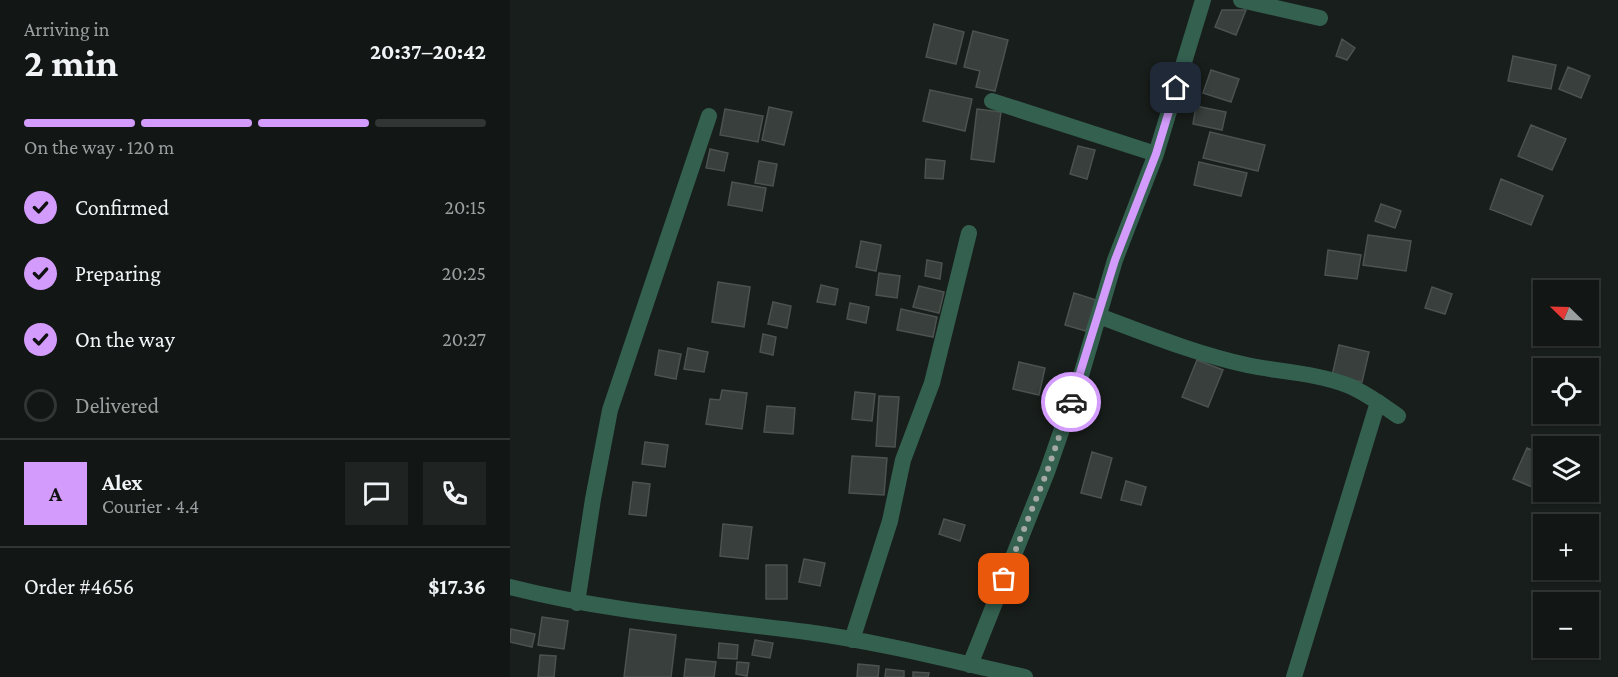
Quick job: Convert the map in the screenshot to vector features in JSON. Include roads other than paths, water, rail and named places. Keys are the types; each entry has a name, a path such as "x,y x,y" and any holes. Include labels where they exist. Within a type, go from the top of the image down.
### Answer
{"street":[{"path":"970,664 1047,472 1082,372 1115,260 1156,154 1203,0"},
{"path":"1241,0 1320,18"},
{"path":"992,101 1156,154"},
{"path":"577,603 610,410 709,116"},
{"path":"852,640 890,521 903,460 932,383 969,233"},
{"path":"1099,316 1172,344 1247,365 1347,385 1398,416"},
{"path":"1294,677 1378,402"},
{"path":"510,587 608,608 808,632 1025,677"}]}
